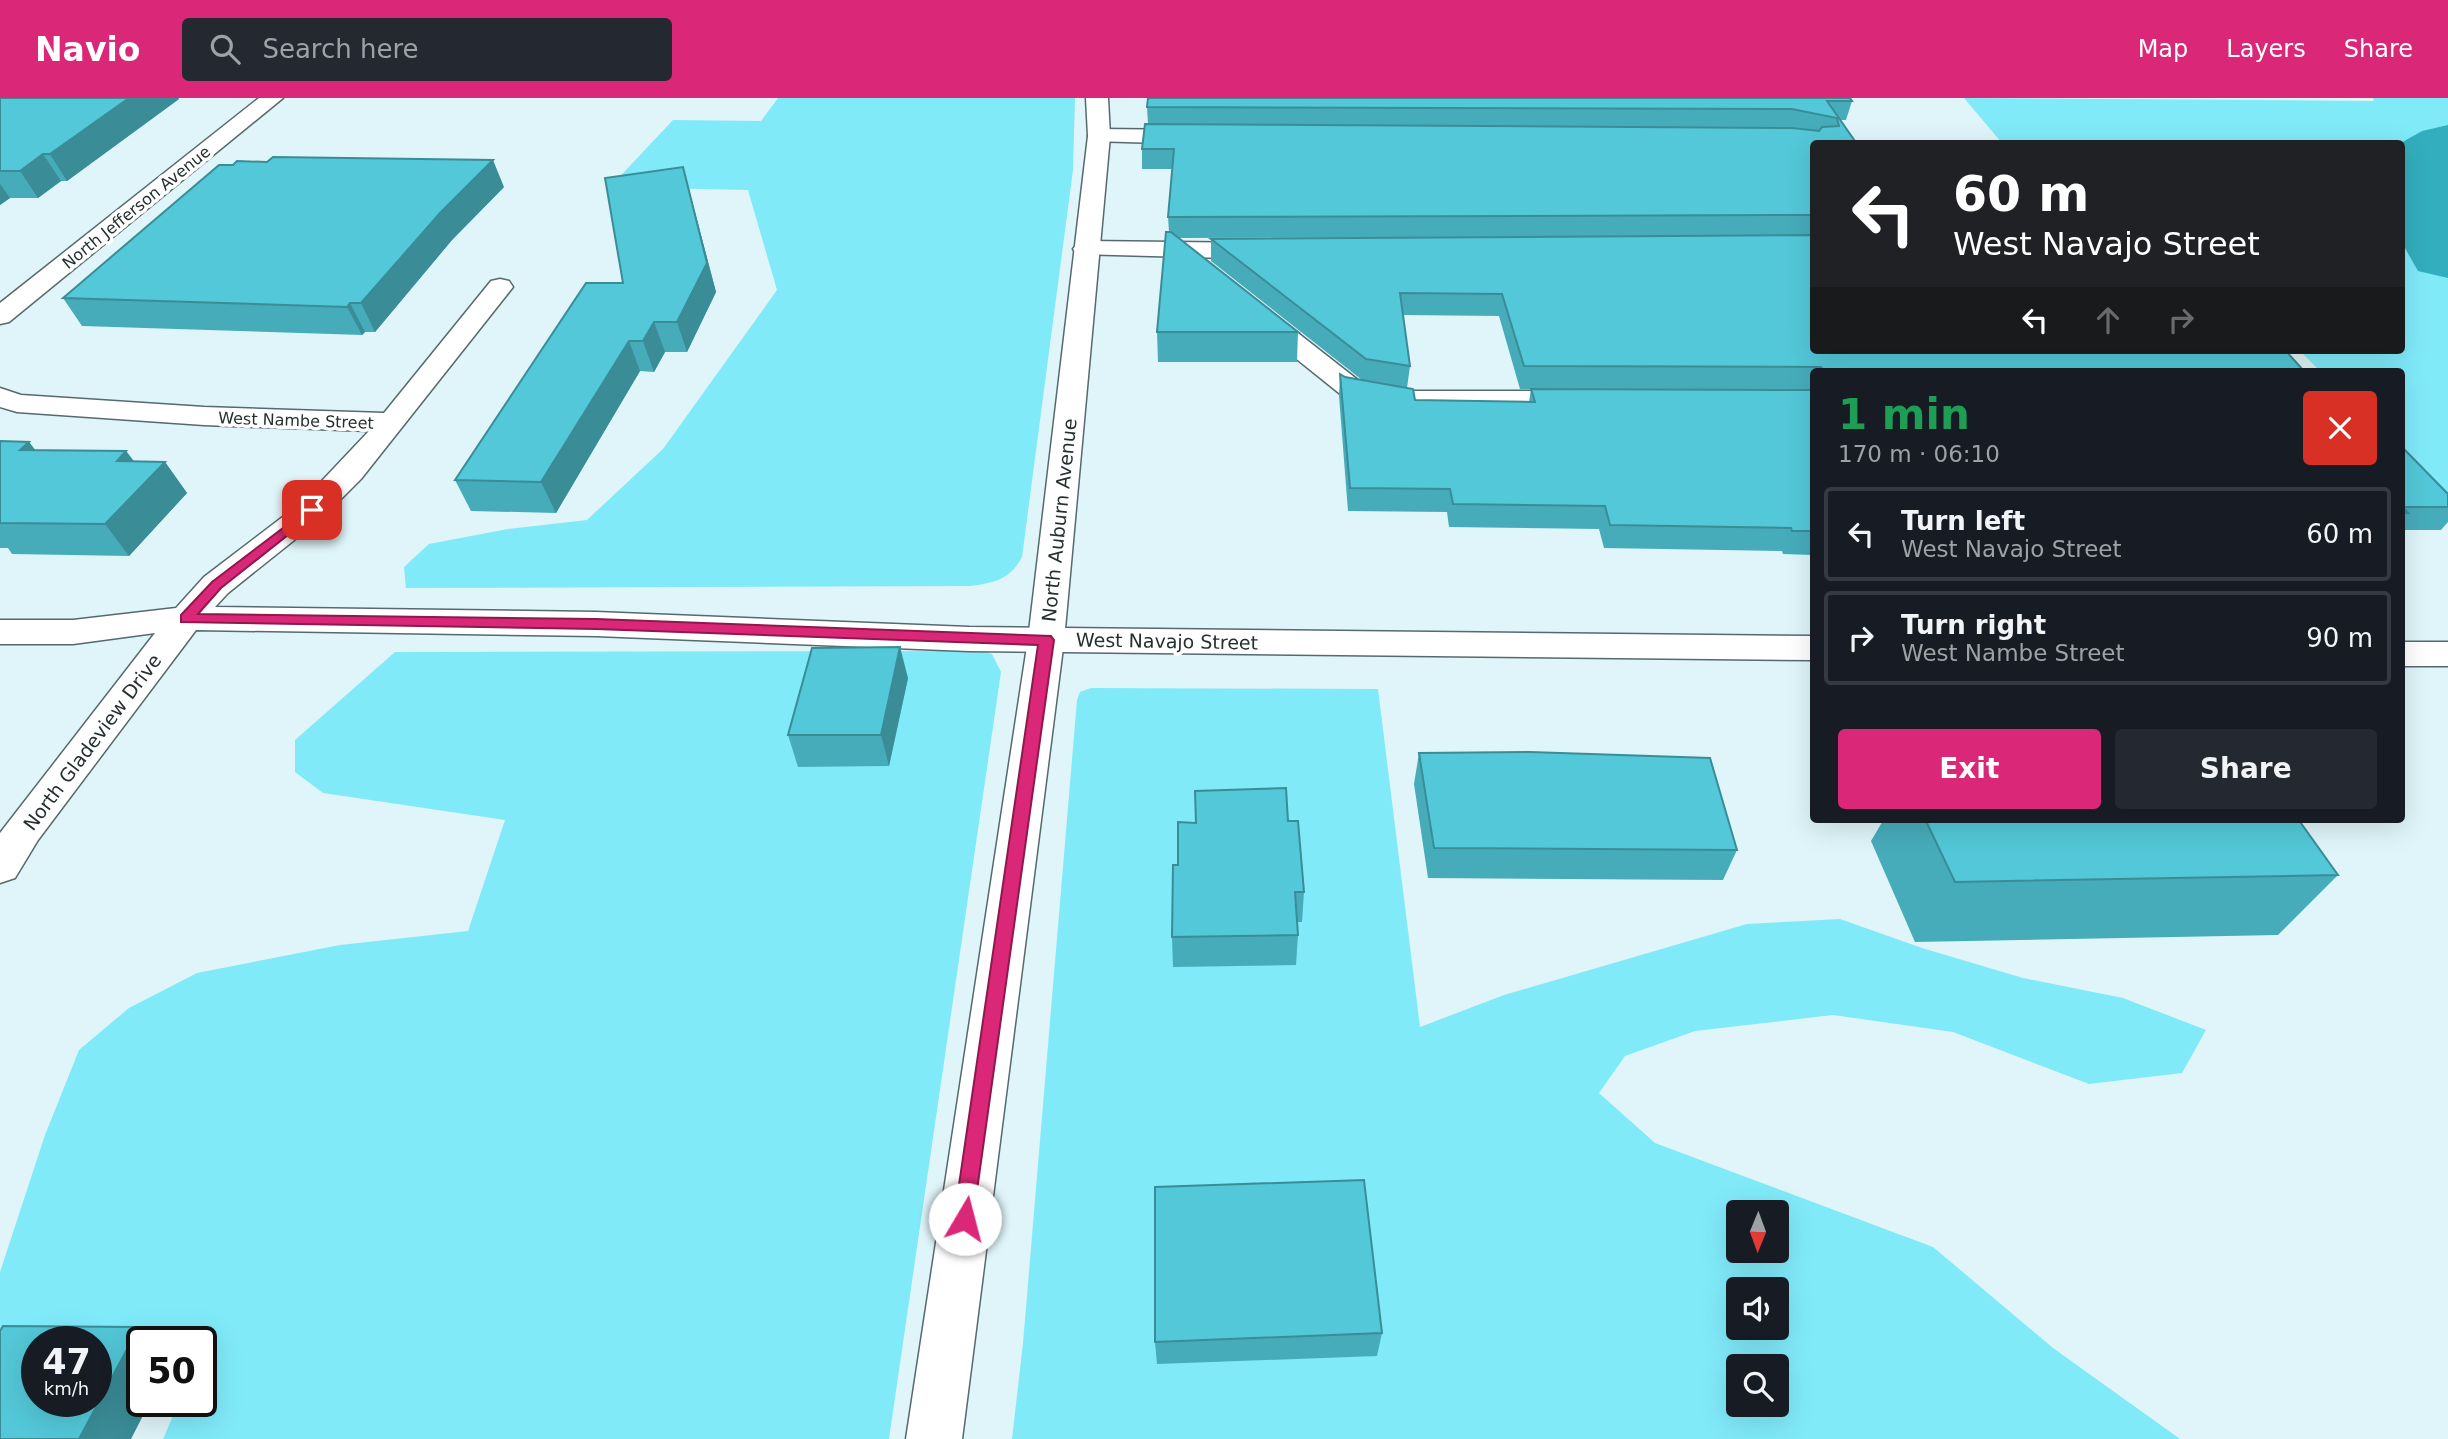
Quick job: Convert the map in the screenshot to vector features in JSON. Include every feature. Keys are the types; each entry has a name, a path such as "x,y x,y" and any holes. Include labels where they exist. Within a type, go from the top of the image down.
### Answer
{"street":[{"name":"North Jefferson Avenue","path":"0,316 271,98"},
{"name":"North Auburn Avenue","path":"934,1439 1046,640 1099,136 1097,98"},
{"path":"1099,136 1222,137"},
{"path":"1086,249 1289,250"},
{"path":"1179,251 1212,278"},
{"path":"392,422 500,287"},
{"path":"1234,295 1354,391 1406,400 1610,400"},
{"name":"West Nambe Street","path":"0,397 17,402 151,414 287,421 392,422"},
{"name":"West Nambe Street","path":"186,618 216,585 312,510 392,422"},
{"name":"West Navajo Street","path":"0,632 73,632 186,618 596,624 1046,640 1810,648"},
{"name":"North Gladeview Drive","path":"0,867 24,829 186,618"},
{"path":"2405,654 2448,654"}],"shaded area":[{"path":"778,98 1075,98 1073,170 1022,557 1017,565 1000,579 970,586 406,588 404,567 429,544 508,529 587,520 663,449 777,290 748,190 610,187 673,120 761,121"},
{"path":"1964,98 2374,101 2373,98 2448,98 2448,137 2411,156 2405,168 2405,140 1999,140"},
{"path":"2405,200 2410,223 2448,278 2448,500 2405,457 2405,368 2317,368 2303,354 2405,354"},
{"path":"982,651 992,654 1001,672 889,1439 163,1439 173,1417 217,1417 217,1326 126,1326 126,1329 112,1329 112,1326 0,1328 0,1272 45,1135 79,1050 129,1008 197,973 340,945 468,931 505,820 323,793 295,772 295,740 395,652"},
{"path":"1091,688 1378,689 1420,1027 1504,995 1747,924 1840,919 1922,948 2023,978 2123,998 2206,1030 2182,1073 2089,1084 1953,1032 1833,1015 1695,1031 1625,1056 1599,1093 1655,1143 1933,1247 2053,1348 2180,1439 1012,1439 1023,1343 1077,700 1080,692"}],"building":[{"path":"0,98 129,98 50,154 43,154 20,171 0,171"},
{"path":"1148,98 1850,98 1852,101 1827,101 1854,140 1810,140 1810,215 1168,217 1174,149 1142,149 1145,124 1792,128 1819,131 1822,127 1839,126 1837,118 1792,109 1147,107"},
{"path":"273,157 493,160 440,213 361,303 350,303 347,307 63,298 219,165 233,165 237,161 267,162"},
{"path":"683,167 707,263 677,322 654,322 643,341 629,341 541,482 455,480 586,283 623,283 605,178"},
{"path":"1166,232 1171,232 1298,332 1157,332"},
{"path":"1810,235 1810,354 2289,354 2301,368 1524,366 1502,294 1400,293 1410,366 1366,359 1211,239"},
{"path":"1340,374 1413,389 1415,400 1535,402 1531,389 1810,390 1810,531 1792,531 1791,528 1610,525 1605,506 1453,504 1450,489 1350,488"},
{"path":"0,441 29,442 20,450 126,451 117,461 165,462 105,524 0,523"},
{"path":"2405,450 2448,494 2448,507 2405,507"},
{"path":"900,647 881,735 788,735 812,648"},
{"path":"1530,752 1710,758 1737,850 1434,848 1419,753"},
{"path":"1286,788 1288,821 1298,821 1304,892 1295,892 1298,935 1172,937 1173,865 1178,865 1178,822 1196,823 1195,791"},
{"path":"1927,823 2301,823 2338,875 1955,882"},
{"path":"1364,1180 1382,1333 1155,1342 1155,1187"},
{"path":"3,1326 21,1326 21,1417 91,1417 79,1439 0,1439 0,1331"},
{"path":"112,1327 126,1327 126,1351 112,1377"}],"waterway":[{"path":"2448,147 2427,158 2413,182 2448,253"}],"route":[{"path":"312,510 216,585 186,618 596,624 1046,640 965,1219"}]}
